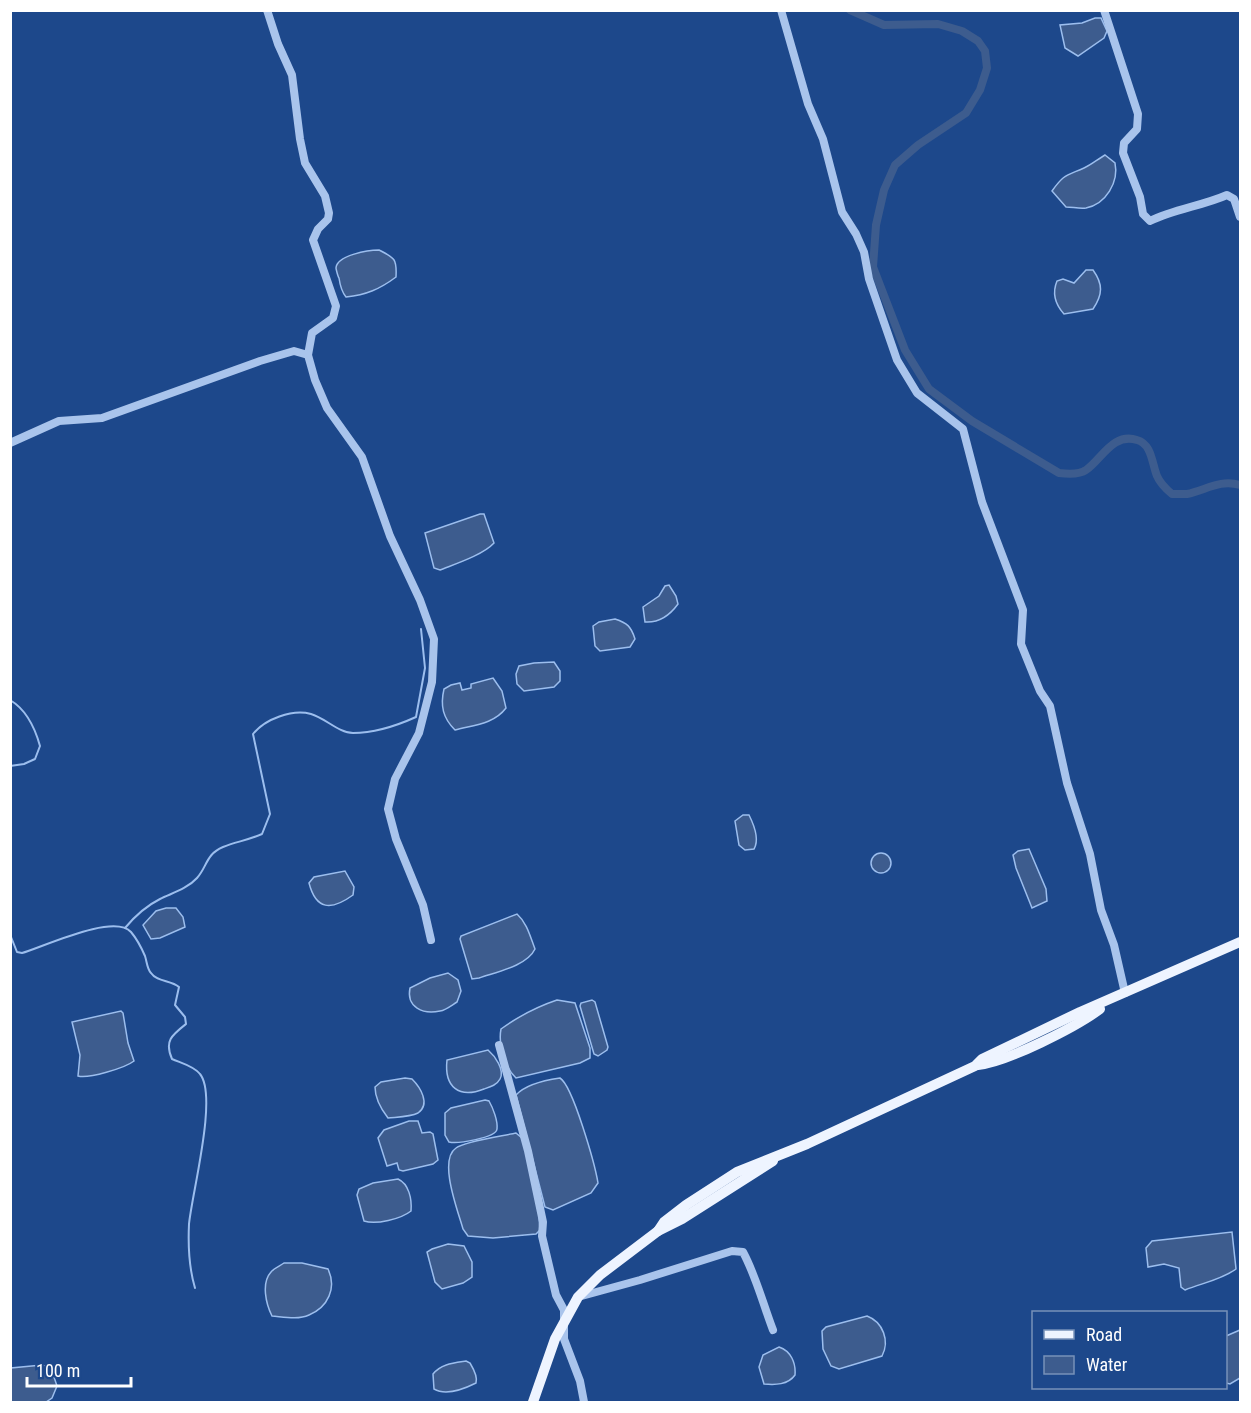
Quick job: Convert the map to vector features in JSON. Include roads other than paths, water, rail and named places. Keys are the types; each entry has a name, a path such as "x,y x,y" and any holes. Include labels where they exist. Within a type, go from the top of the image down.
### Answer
{"main road":[{"path":"533,1402 546,1360 578,1297 600,1275 658,1231 664,1222 708,1190 744,1169 782,1155 975,1066 1000,1060 1082,1021 1109,1001 1125,993 1240,942"}],"street":[{"path":"267,10 278,44 292,75 305,163 325,196 329,213 328,219 318,229 313,240 336,306 333,318 312,333 308,355 315,380 327,408 362,457 390,536 420,600 434,639 432,682 418,733 395,779 388,809 396,838 423,904 431,940"},
{"path":"781,10 808,104 823,139 842,212 864,252 868,279 897,360 917,393 963,429 982,502 1023,610 1021,644 1040,691 1050,706 1067,783 1090,854 1101,910 1114,945 1125,993"},
{"path":"1104,10 1138,114 1137,129 1124,143 1123,153 1140,197 1143,214 1150,221 1227,195 1234,199 1240,217"},
{"path":"10,442 59,421 102,418 294,351 308,355"},
{"path":"499,1045 528,1150 543,1222 542,1236 556,1296 564,1310 564,1339 580,1381 584,1402"},
{"path":"578,1297 732,1251 743,1252 751,1265 773,1330"}],"water":[{"path":"1101,18 1107,31 1104,38 1078,56 1065,48 1060,25 1082,23"},
{"path":"1105,155 1115,163 1116,170 1110,191 1093,206 1066,207 1052,191 1056,185 1066,176 1087,167"},
{"path":"379,250 394,260 396,277 372,291 346,297 336,268 338,263 354,254"},
{"path":"1086,270 1093,270 1099,280 1100,294 1096,304 1093,309 1064,314 1055,298 1057,281 1063,279 1074,283"},
{"path":"484,514 494,543 461,562 440,570 434,568 425,533"},
{"path":"669,585 678,604 664,618 645,622 643,607 659,596 665,586"},
{"path":"615,619 628,626 635,639 630,647 600,651 595,646 593,626 599,622"},
{"path":"554,662 560,671 560,681 554,687 524,691 517,684 516,674 519,666"},
{"path":"493,678 502,691 506,708 490,721 455,730 443,711 444,689 460,683 462,690 471,688 471,684"},
{"path":"743,815 749,815 754,828 756,845 754,849 745,850 739,845 735,821"},
{"path":"1029,849 1046,889 1047,901 1032,908 1013,855 1018,851"},
{"path":"877,853 885,853 891,859 891,867 885,873 877,873 871,867 871,859"},
{"path":"345,871 354,887 353,895 338,904 320,903 309,883 314,877"},
{"path":"176,908 183,917 185,927 160,938 151,939 143,925 156,911"},
{"path":"517,914 526,926 535,949 531,955 510,968 472,979 461,936"},
{"path":"448,973 458,980 461,991 457,1002 444,1010 434,1012 422,1010 413,1005 409,995 410,988 430,978"},
{"path":"557,1000 575,1003 590,1048 590,1058 580,1063 516,1078 503,1055 501,1029 528,1012"},
{"path":"592,1000 595,1002 608,1047 598,1056 594,1054 580,1006 581,1003"},
{"path":"121,1011 134,1061 106,1072 78,1076 80,1055 72,1022"},
{"path":"488,1050 500,1067 499,1081 491,1087 475,1092 455,1088 448,1077 447,1060"},
{"path":"560,1078 577,1110 598,1183 591,1193 553,1210 545,1207 516,1095 531,1085"},
{"path":"412,1079 418,1086 424,1105 418,1113 388,1118 379,1104 375,1087 381,1082"},
{"path":"489,1101 495,1115 497,1129 495,1132 476,1140 449,1142 445,1135 445,1113 451,1108"},
{"path":"409,1121 418,1121 422,1133 433,1134 438,1160 433,1164 403,1171 399,1170 397,1163 387,1166 378,1138 384,1130"},
{"path":"516,1133 523,1139 538,1204 540,1230 536,1234 493,1238 468,1236 463,1229 451,1186 449,1163 451,1154 456,1148 467,1143"},
{"path":"398,1179 405,1184 409,1192 411,1211 388,1220 364,1221 357,1195 359,1189 373,1183"},
{"path":"1232,1232 1236,1269 1218,1279 1185,1290 1181,1287 1179,1268 1164,1264 1148,1267 1146,1248 1152,1241"},
{"path":"448,1244 464,1246 472,1262 472,1277 463,1283 442,1289 435,1282 427,1252"},
{"path":"284,1263 302,1263 328,1269 332,1283 331,1290 326,1302 316,1312 291,1318 272,1316 266,1300 266,1282 272,1271"},
{"path":"867,1316 881,1327 884,1333 885,1344 882,1356 839,1369 831,1366 823,1349 822,1331 826,1327"},
{"path":"1240,1330 1240,1378 1230,1384 1227,1383 1227,1336"},
{"path":"779,1347 787,1351 792,1358 795,1375 785,1383 764,1384 759,1367 763,1355"},
{"path":"466,1361 474,1370 476,1383 449,1392 434,1389 433,1374 436,1371 448,1364"},
{"path":"42,1365 51,1368 57,1386 52,1398 46,1402 11,1402 11,1368"}],"waterway":[{"path":"850,10 884,25 938,24 962,31 978,41 985,51 987,68 980,90 966,113 918,145 895,165 884,190 876,225 873,267 905,350 929,389 972,421 1059,473 1083,472 1114,443 1129,439 1142,442 1146,446 1158,479 1172,494 1187,494 1226,483 1240,485"},
{"path":"125,928 150,905 193,882 217,850 262,834 270,814 253,734 264,724 279,716 304,713 316,716 342,731 361,733 386,728 416,717 425,668 421,629"},
{"path":"10,700 29,720 40,746 35,759 24,764 10,766"},
{"path":"10,894 11,937 17,952 22,953 78,933 110,926 122,927 135,937 154,976 179,987 175,1005 185,1017 186,1024 171,1039 170,1053 172,1059 191,1067 200,1074 205,1085 206,1102 202,1146 189,1224 189,1256 195,1288"}]}
